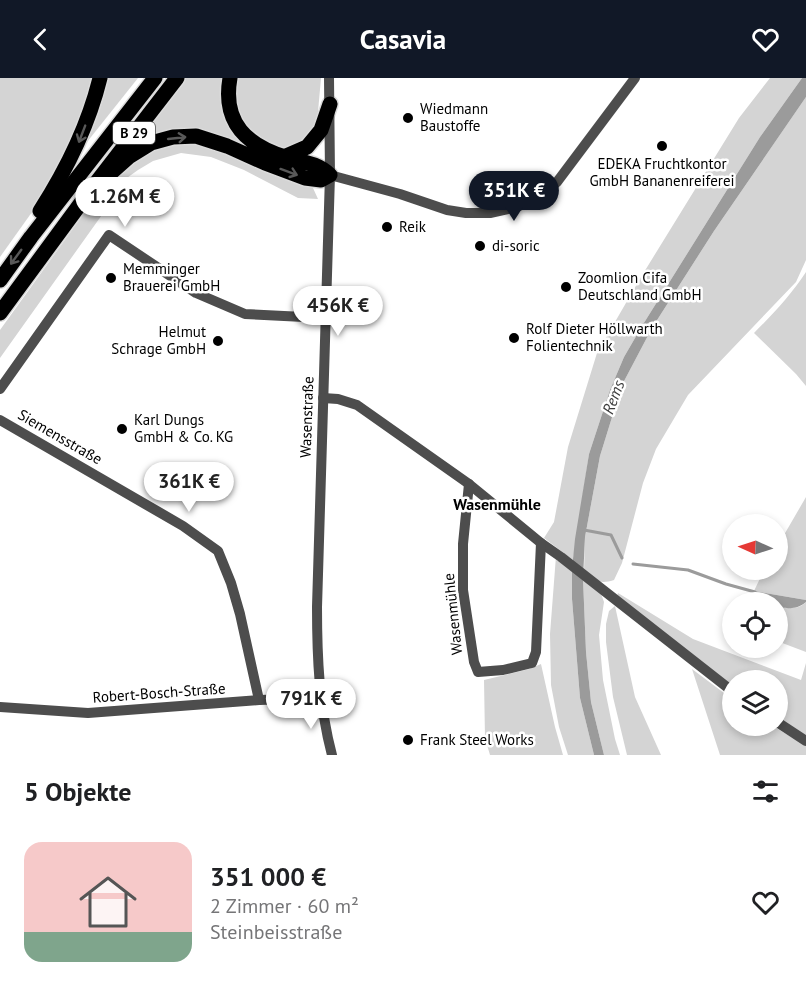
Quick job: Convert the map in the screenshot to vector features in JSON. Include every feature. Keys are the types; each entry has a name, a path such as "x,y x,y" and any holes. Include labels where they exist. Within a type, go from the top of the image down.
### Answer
{"highway":[{"path":"31,237 33,223 61,178 80,140 100,78"},
{"name":"B 29","path":"0,280 155,78"},
{"name":"B 29","path":"0,313 177,78"},
{"path":"92,188 130,156 151,143 172,137 195,136 227,146 305,178 321,180 330,175 322,167 264,150 243,135 232,116 228,90 230,78"},
{"path":"284,157 308,147 321,130 330,104"}],"street":[{"name":"Wasenstraße","path":"329,78 330,175 316,608 318,672 332,755"},
{"path":"330,175 400,194 447,210 490,213 517,207 536,199 556,182 635,78"},
{"path":"0,389 109,235 196,293 244,314 324,318"},
{"path":"323,398 338,399 357,405 469,484 541,543 561,556 722,683"},
{"name":"Siemensstraße","path":"0,420 183,526 218,551 240,614 259,700"},
{"name":"Wasenmühle","path":"469,484 463,544 463,590 472,652 478,672 503,670 532,663 536,652 541,543"},
{"name":"Robert-Bosch-Straße","path":"0,707 88,713 259,700 321,698"},
{"path":"788,729 806,741"}],"shaded area":[{"path":"0,78 93,78 86,107 68,150 42,198 0,257"},
{"path":"105,78 138,78 87,142 85,141"},
{"path":"184,78 224,78 232,127 313,169 309,173 220,139 137,143 135,139"},
{"path":"232,78 321,78 317,123 310,137 286,150 262,144 238,120"},
{"path":"770,78 802,78 760,137 624,357 610,390 589,454 573,560 544,538 554,522 568,447 597,353 739,118"},
{"path":"806,97 806,260 796,282 688,395 656,449 643,483 622,563 614,580 598,581 584,571 585,537 600,456 622,385 652,328 714,231"},
{"path":"186,140 217,147 313,188 318,199 298,198 244,170 211,157 181,153 153,161 117,185 100,209 104,212 0,358 0,330 108,180 154,145"},
{"path":"806,272 806,386 754,333 782,304"},
{"path":"806,497 806,600 788,597 788,592 754,591 759,580 788,580 788,528"},
{"path":"556,556 572,569 572,599 580,698 594,755 568,755 559,727 551,685 550,634"},
{"path":"583,579 600,591 604,602 599,635 603,680 620,755 604,755 591,702"},
{"path":"618,593 693,639 722,650 722,658 743,658 775,670 722,670 722,679 617,596"},
{"path":"806,602 806,652 788,645 788,608 803,605"},
{"path":"615,606 635,697 661,755 627,755 613,697 606,642 609,611"},
{"path":"806,663 806,737 788,726 788,675 801,680"},
{"path":"541,664 563,755 490,755 485,738 484,680"},
{"path":"692,669 722,692 722,736 788,735 806,746 806,755 720,755"}],"water":[{"name":"Rems","path":"802,78 806,78 806,97 714,231 652,328 622,385 600,456 585,537 583,579 591,702 604,755 594,755 580,698 572,599 575,539 589,454 610,390 624,357 760,137"},
{"path":"788,597 806,600 801,605 788,608"}],"waterway":[{"path":"584,530 611,535 622,558"},
{"path":"633,564 688,570 755,592"}],"place":[{"name":"Wiedmann Baustoffe","path":"408,118"},
{"name":"EDEKA Fruchtkontor GmbH Bananenreiferei","path":"662,146"},
{"name":"Reik","path":"387,227"},
{"name":"di-soric","path":"480,246"},
{"name":"Memminger Brauerei GmbH","path":"111,278"},
{"name":"Zoomlion Cifa Deutschland GmbH","path":"566,287"},
{"name":"Rolf Dieter Höllwarth Folientechnik","path":"514,338"},
{"name":"Helmut Schrage GmbH","path":"218,341"},
{"name":"Karl Dungs GmbH & Co. KG","path":"122,429"},
{"name":"Frank Steel Works","path":"408,740"}],"district":[{"name":"Wasenmühle","path":"497,504"}]}
